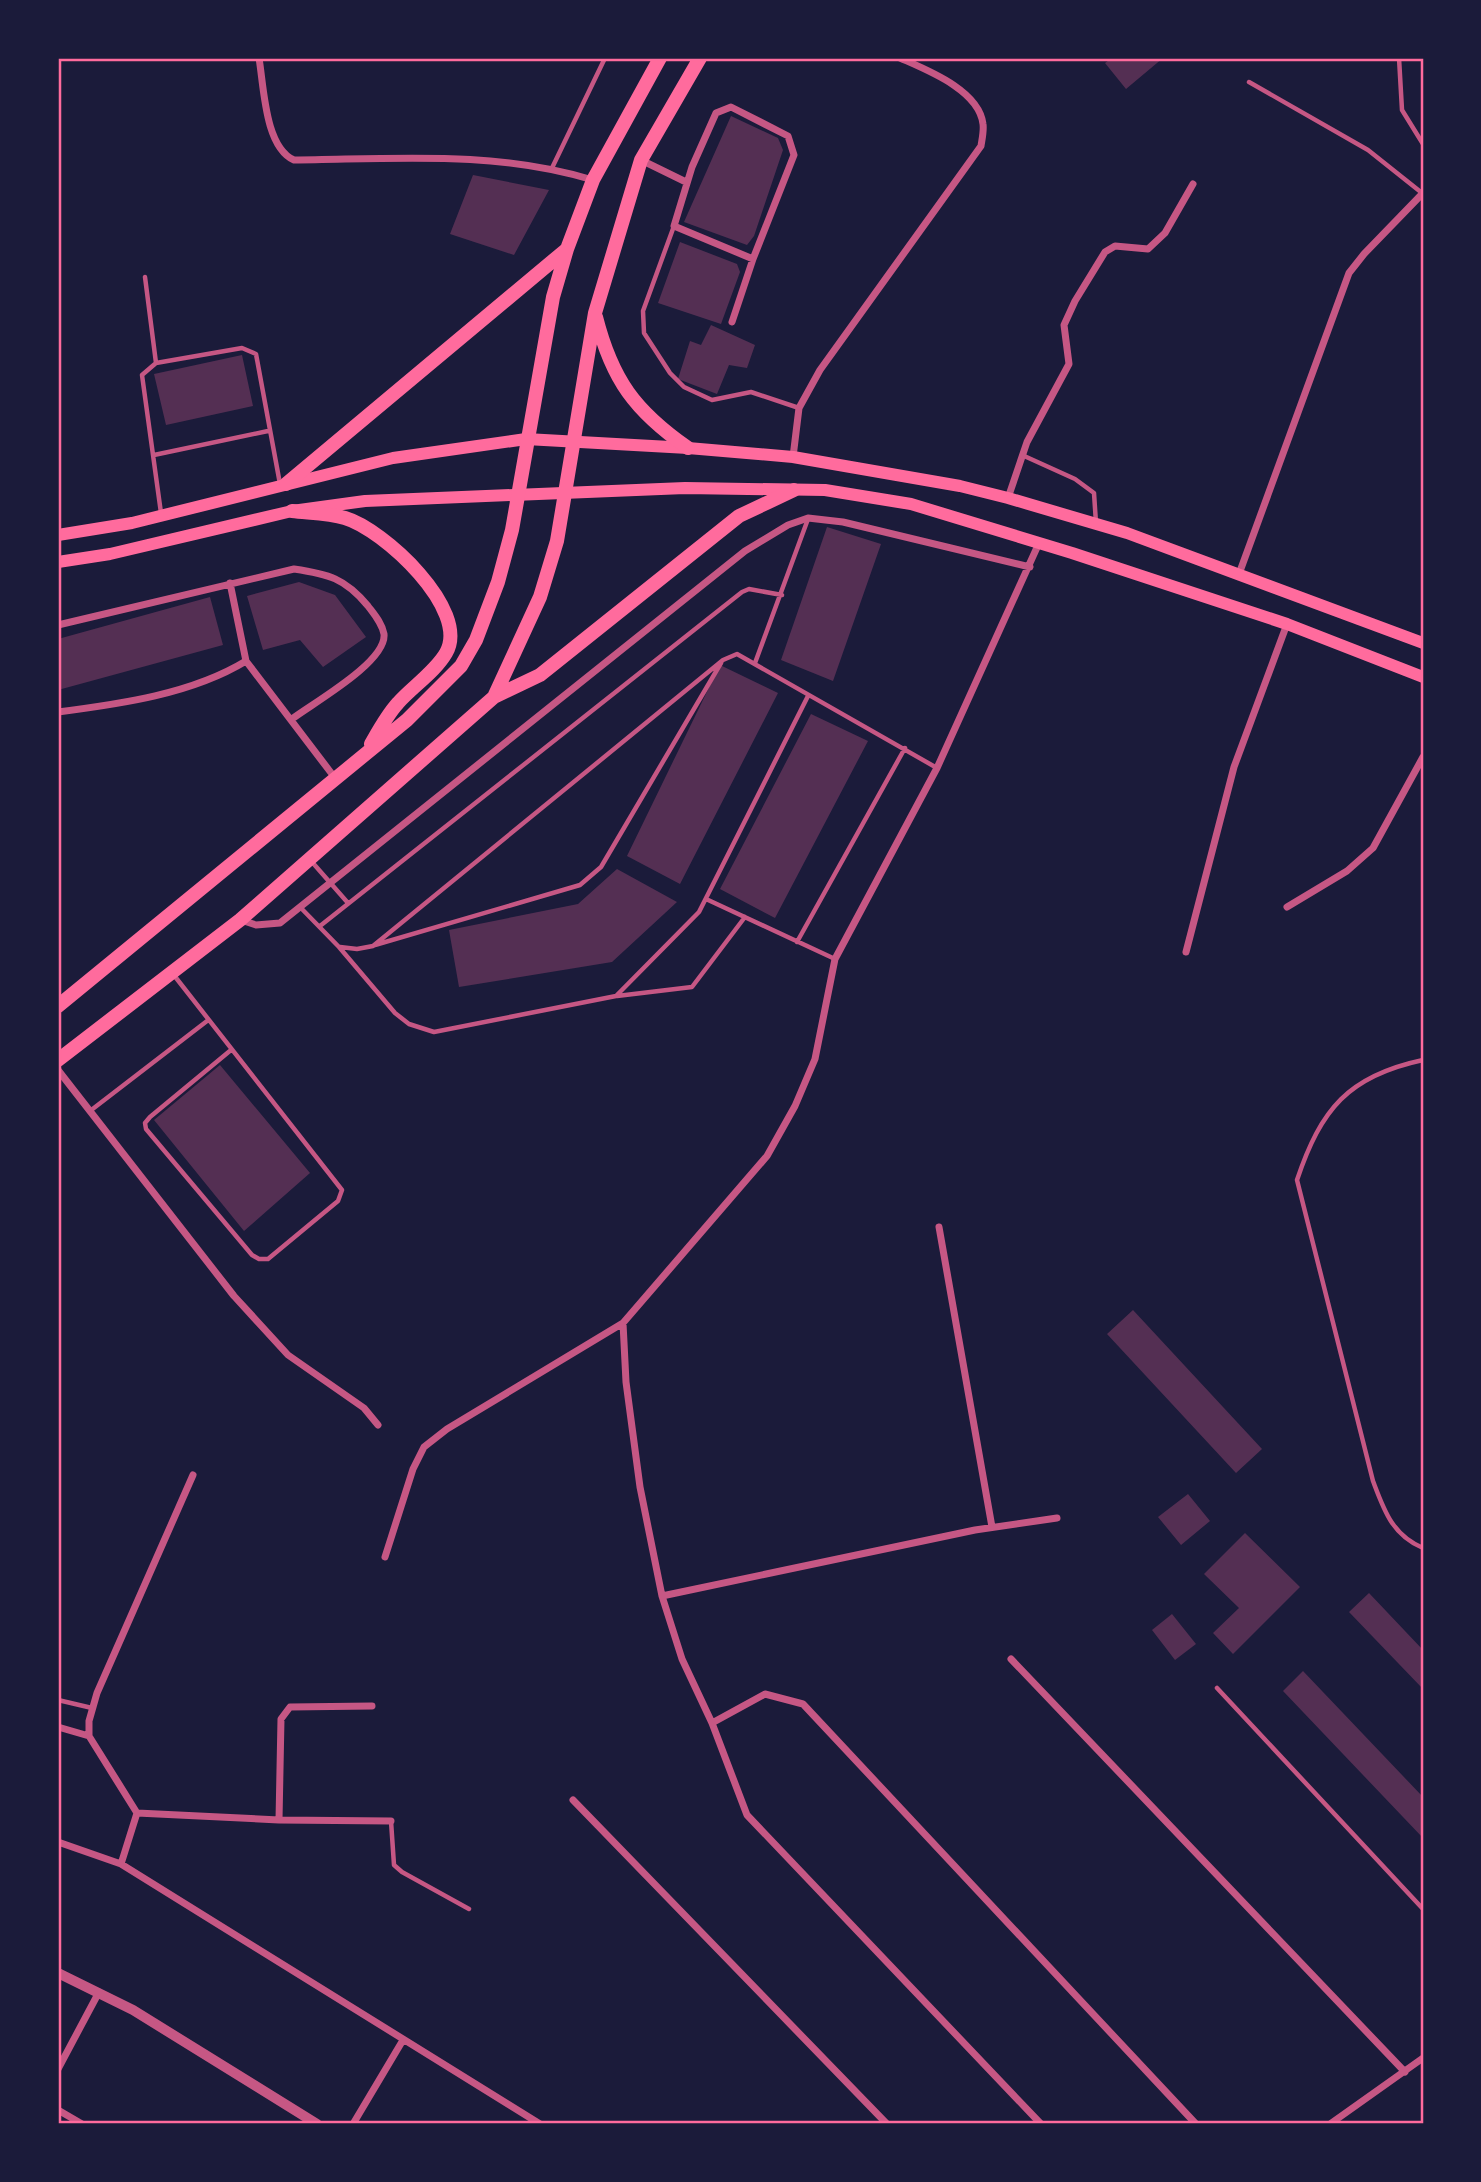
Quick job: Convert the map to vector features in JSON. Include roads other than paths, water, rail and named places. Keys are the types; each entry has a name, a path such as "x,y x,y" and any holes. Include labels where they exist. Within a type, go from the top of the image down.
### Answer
{"main road":[{"path":"58,1006 407,720 461,666 476,640 498,582 520,496 526,439 553,297 567,249 593,180 660,58"},
{"path":"494,697 540,597 557,541 595,313 641,160 700,58"},
{"path":"283,484 567,249"},
{"path":"595,313 606,358 636,403 655,425 688,448"},
{"path":"58,535 132,523 393,458 526,439 688,448 793,457 960,486 1007,498 1096,524 1423,643"},
{"path":"58,562 110,554 292,511 365,501 685,488 825,490 911,505 1039,542 1287,624 1423,677"},
{"path":"58,1060 240,920 494,697 540,675 739,516 794,490"},
{"path":"292,511 346,518 371,532 421,576 438,596 447,615 451,635 446,653 395,706 364,754"}],"street":[{"path":"259,58 274,143 283,155 294,160 477,158 552,168 593,180"},
{"path":"793,457 799,408 820,370 981,146 983,123 975,106 962,92 927,69 900,58"},
{"path":"732,322 753,259 794,155 788,136 730,107 716,113 686,182 674,226 753,259"},
{"path":"641,160 686,182"},
{"path":"1007,498 1022,455 1069,364 1064,325 1105,252 1115,246 1148,249 1165,233 1193,184"},
{"path":"1239,574 1349,274 1364,254 1423,193"},
{"path":"240,920 256,925 279,922 745,551 788,525 808,518 844,522 1030,568"},
{"path":"385,1557 413,1469 424,1447 447,1429 623,1323 767,1156 795,1106 815,1059 835,959 937,768 1030,568 1039,542"},
{"path":"58,625 294,569 331,575 355,590 379,620 384,635 380,650 362,671 292,719"},
{"path":"230,583 246,661 335,778"},
{"path":"1186,952 1234,767 1287,624"},
{"path":"58,712 192,686 228,672 246,661"},
{"path":"1287,907 1347,871 1373,848 1423,757"},
{"path":"58,1070 234,1296 288,1355 364,1408 378,1424"},
{"path":"939,1227 992,1527"},
{"path":"623,1323 626,1382 640,1487 663,1596 682,1659 712,1723 747,1815 1041,2124"},
{"path":"121,1864 137,1813 89,1736 92,1708 193,1475"},
{"path":"663,1596 992,1527 1057,1518"},
{"path":"1011,1659 1405,2072"},
{"path":"712,1723 765,1694 803,1704 1196,2124"},
{"path":"279,1820 281,1719 284,1713 290,1707 372,1706"},
{"path":"58,1727 89,1736"},
{"path":"573,1800 887,2124"},
{"path":"137,1813 279,1820 391,1821"},
{"path":"58,1842 121,1864 540,2124"},
{"path":"58,1973 133,2010 317,2124"},
{"path":"58,2069 99,1992"},
{"path":"353,2124 403,2040"},
{"path":"1330,2124 1423,2058"},
{"path":"58,2109 82,2124"}],"lane":[{"path":"552,168 606,58"},
{"path":"1399,58 1402,110 1423,144"},
{"path":"1249,82 1368,150 1423,193"},
{"path":"674,226 643,311 644,333 670,373 684,387 712,400 751,392 799,408"},
{"path":"145,277 156,363"},
{"path":"162,515 142,375 156,363 250,349 256,354 268,431 283,484"},
{"path":"155,455 268,431"},
{"path":"1022,455 1075,479 1094,494 1097,507 1096,524"},
{"path":"755,663 808,518"},
{"path":"320,926 742,592 749,589 782,595"},
{"path":"373,946 723,660 737,654 937,768"},
{"path":"339,947 357,949 373,946 580,885 601,867 723,660"},
{"path":"616,996 699,912 808,696"},
{"path":"797,942 905,748"},
{"path":"309,859 348,903"},
{"path":"706,899 835,959"},
{"path":"300,906 395,1013 409,1024 434,1032 616,996 692,987 745,917"},
{"path":"172,973 342,1190 338,1201 268,1259 259,1259 252,1255 146,1129 145,1123 150,1116 231,1050"},
{"path":"89,1112 207,1021"},
{"path":"1423,1060 1391,1067 1348,1090 1326,1117 1306,1155 1297,1180 1373,1481 1389,1523 1413,1544 1423,1548"},
{"path":"1217,1689 1423,1909"},
{"path":"58,1700 92,1708"},
{"path":"391,1821 394,1864 402,1872 469,1909"}]}
